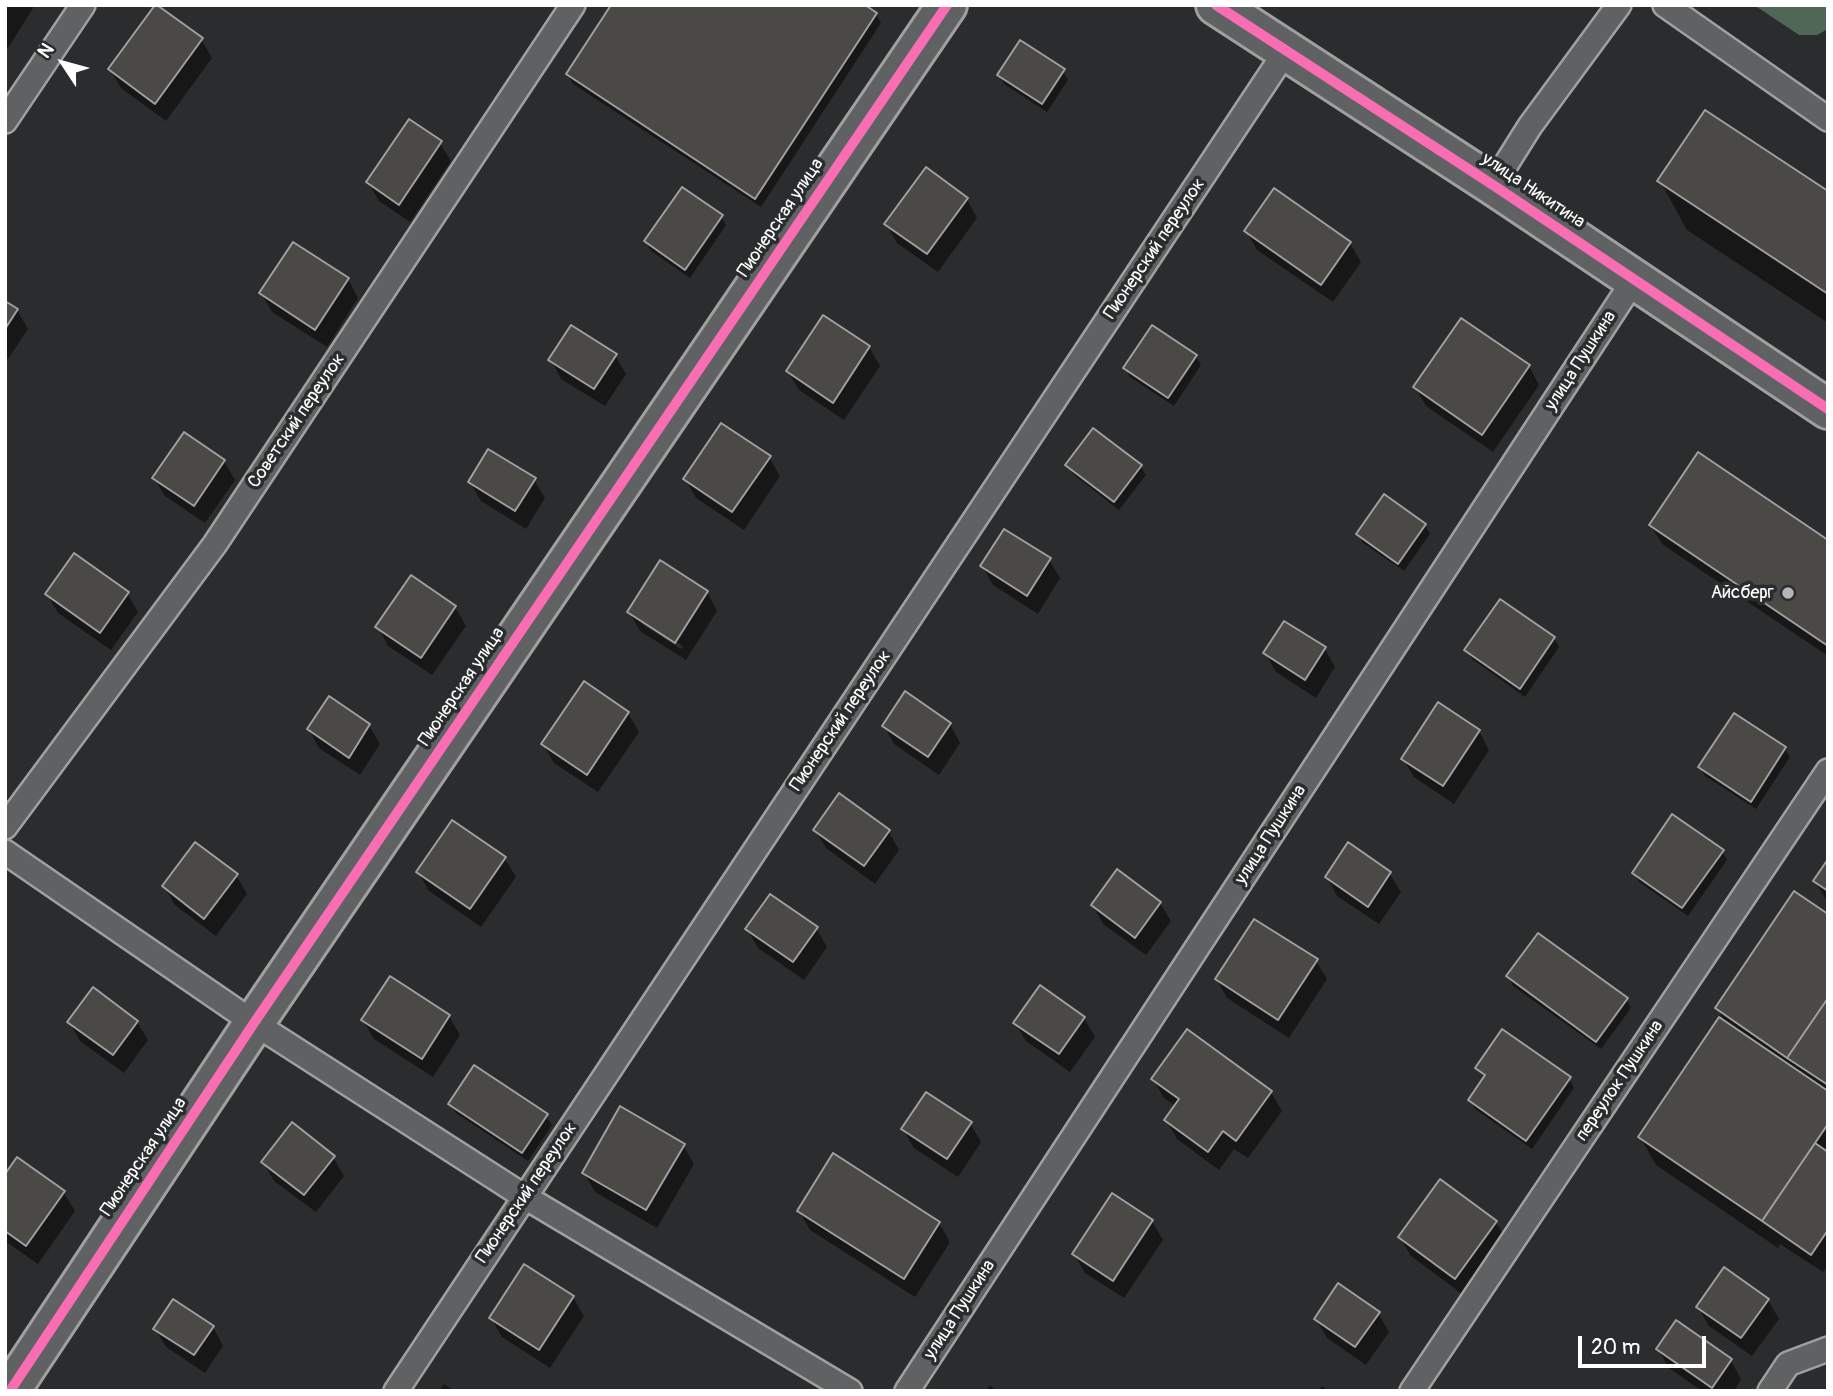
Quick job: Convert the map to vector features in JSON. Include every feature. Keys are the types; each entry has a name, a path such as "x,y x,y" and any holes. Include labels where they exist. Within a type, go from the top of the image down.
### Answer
{"street":[{"name":"Пионерская улица","path":"10,1391 254,1023 947,5"},
{"name":"улица Никитина","path":"1216,5 1493,185 1828,409"}],"lane":[{"path":"5,121 83,5"},
{"name":"Советский переулок","path":"5,827 215,544 573,5"},
{"path":"1493,185 1530,126 1619,5"},
{"path":"1665,5 1828,119"},
{"name":"Пионерский переулок","path":"396,1391 1286,51"},
{"name":"улица Пушкина","path":"907,1391 1634,280"},
{"name":"переулок Пушкина","path":"1412,1391 1828,771"},
{"path":"5,852 254,1023 525,1197 850,1391"},
{"path":"1770,1391 1788,1364 1828,1349"}],"green space":[{"path":"1754,5 1828,5 1828,29 1817,35 1799,35"}],"building":[{"path":"155,5 203,38 155,104 108,69"},
{"path":"611,5 865,5 877,13 755,199 566,74"},
{"path":"1020,40 1065,69 1042,104 997,75"},
{"path":"1705,110 1828,191 1828,294 1657,181"},
{"path":"409,119 442,141 399,205 366,182"},
{"path":"926,167 968,198 927,254 884,224"},
{"path":"682,187 723,215 685,270 644,241"},
{"path":"1274,188 1351,242 1321,285 1244,231"},
{"path":"293,242 349,278 315,330 259,293"},
{"path":"5,301 18,309 5,329"},
{"path":"823,315 870,346 833,403 786,371"},
{"path":"1461,318 1530,365 1482,435 1413,387"},
{"path":"571,325 617,354 594,389 548,360"},
{"path":"1152,325 1197,355 1168,398 1123,368"},
{"path":"721,423 771,456 732,512 683,479"},
{"path":"1093,428 1142,465 1114,502 1065,465"},
{"path":"184,432 225,460 194,506 152,478"},
{"path":"488,449 536,478 515,511 468,482"},
{"name":"Айсберг","path":"1698,452 1828,540 1828,646 1649,525"},
{"path":"1384,494 1426,524 1398,564 1356,534"},
{"path":"1004,529 1051,558 1027,596 980,566"},
{"path":"74,553 129,592 100,633 45,594"},
{"path":"660,560 708,591 675,643 627,612"},
{"path":"411,575 456,606 421,658 375,627"},
{"path":"1500,599 1555,637 1520,689 1464,650"},
{"path":"1284,621 1326,647 1305,680 1263,653"},
{"path":"584,681 629,712 587,775 541,744"},
{"path":"905,691 951,723 928,757 882,726"},
{"path":"329,696 370,724 349,758 307,729"},
{"path":"1438,702 1480,730 1443,786 1401,759"},
{"path":"1734,713 1786,747 1751,802 1698,767"},
{"path":"839,793 890,830 864,866 813,830"},
{"path":"1672,814 1724,850 1682,908 1632,873"},
{"path":"452,820 506,857 470,909 416,872"},
{"path":"195,842 238,874 204,919 162,886"},
{"path":"1348,842 1391,872 1368,907 1325,877"},
{"path":"1828,859 1828,891 1813,881"},
{"path":"1117,869 1161,902 1135,938 1091,905"},
{"path":"1794,891 1828,914 1828,998 1787,1058 1715,1008"},
{"path":"770,894 818,927 793,962 745,929"},
{"path":"1254,919 1318,959 1278,1020 1215,979"},
{"path":"1538,933 1628,998 1596,1042 1506,976"},
{"path":"390,976 450,1015 422,1059 361,1020"},
{"path":"1040,985 1085,1017 1059,1054 1013,1023"},
{"path":"93,987 138,1021 113,1055 67,1022"},
{"path":"1828,998 1828,1085 1787,1058"},
{"path":"1719,1017 1828,1091 1828,1124 1762,1221 1638,1137"},
{"path":"1187,1029 1272,1091 1236,1141 1223,1131 1208,1152 1164,1120 1179,1099 1151,1079"},
{"path":"1502,1029 1571,1077 1526,1141 1468,1100 1485,1075 1475,1068"},
{"path":"474,1065 548,1114 522,1153 448,1104"},
{"path":"926,1092 972,1122 947,1159 901,1129"},
{"path":"620,1106 685,1144 646,1210 582,1173"},
{"path":"292,1122 335,1156 304,1195 261,1162"},
{"path":"1815,1143 1828,1152 1828,1230 1811,1255 1762,1221"},
{"path":"833,1153 940,1222 904,1279 797,1211"},
{"path":"17,1157 65,1191 26,1246 5,1231 5,1174"},
{"path":"1440,1179 1497,1221 1455,1279 1398,1237"},
{"path":"1112,1193 1153,1220 1113,1281 1072,1254"},
{"path":"524,1264 574,1296 539,1350 489,1318"},
{"path":"1724,1267 1769,1299 1741,1338 1696,1307"},
{"path":"1338,1283 1380,1312 1355,1347 1314,1319"},
{"path":"173,1299 214,1326 194,1355 153,1329"},
{"path":"1676,1320 1732,1359 1712,1388 1656,1349"}],"cycle path":[{"path":"10,1391 254,1023 947,5"},
{"path":"1216,5 1493,185 1828,409"}],"place":[{"name":"Айсберг","path":"1788,593"}]}
